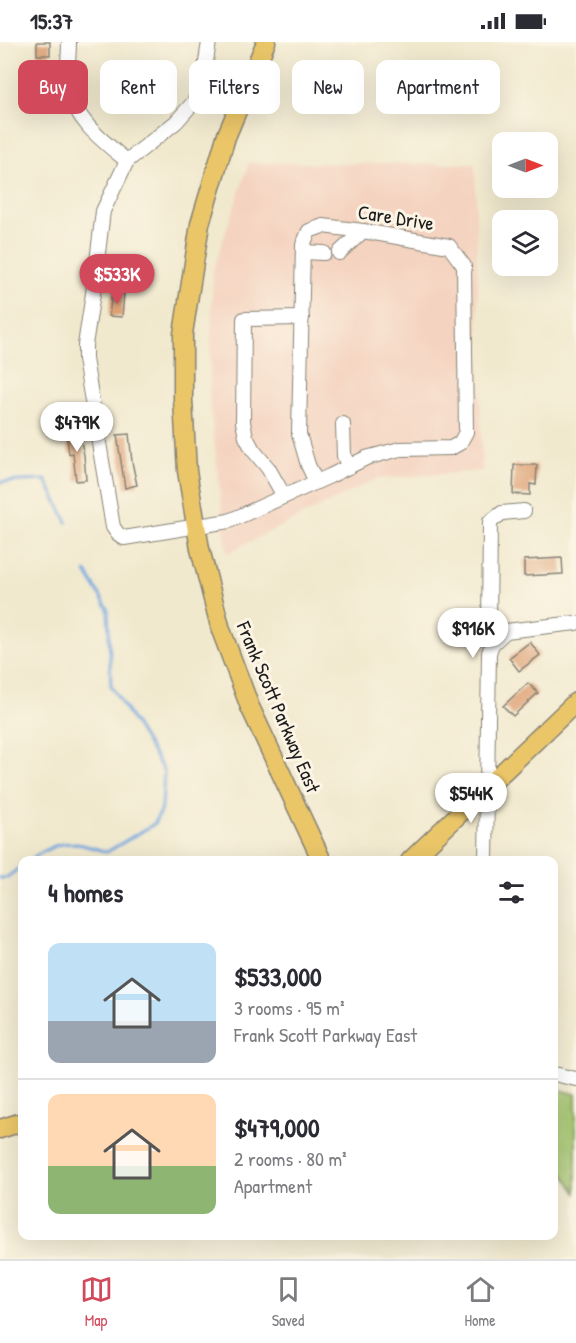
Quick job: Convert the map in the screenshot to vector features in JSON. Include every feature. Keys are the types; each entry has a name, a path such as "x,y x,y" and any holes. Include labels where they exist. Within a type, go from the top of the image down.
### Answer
{"main road":[{"name":"Frank Scott Parkway East","path":"266,42 226,137 200,224 183,334 183,400 187,471 200,549 221,630 246,696 320,856"},
{"path":"415,856 576,702"},
{"path":"0,1129 18,1123"}],"street":[{"path":"69,42 68,88 75,109 94,135 127,161 176,122 193,103 202,88 209,42"},
{"name":"Care Drive","path":"127,161 103,211 85,345 85,359 113,527 124,538 229,521 316,482 366,458 400,449 451,448 460,443 466,432 464,266 449,246 322,226 309,231 303,245 299,434 308,465 316,482"},
{"path":"339,253 363,231"},
{"path":"303,252 324,253"},
{"path":"284,496 246,437 243,422 244,319 302,318"},
{"path":"343,424 344,456 349,466"},
{"path":"497,638 489,628 490,522 502,513 524,511"},
{"path":"486,856 489,653 492,644 506,631 576,623"},
{"path":"558,1075 576,1079"}],"shaded area":[{"path":"249,163 475,164 482,471 376,479 227,553 209,397 213,270"}],"green space":[{"path":"558,1089 576,1094 576,1193 558,1164"}],"building":[{"path":"37,42 50,42 50,55 37,55"},
{"path":"112,292 124,294 122,317 109,316"},
{"path":"78,428 84,455 86,480 76,481 73,453 69,454 66,430"},
{"path":"129,434 137,485 125,488 117,435"},
{"path":"514,465 537,465 536,485 530,484 530,495 513,494"},
{"path":"562,558 563,574 524,576 524,560"},
{"path":"530,642 540,655 519,671 509,658"},
{"path":"528,683 538,693 513,716 503,706"}],"waterway":[{"path":"0,482 46,480 67,522"},
{"path":"36,856 66,843 84,845 107,852 154,824 162,808 164,771 111,686 108,609 86,572"},
{"path":"0,878 6,878 18,869"}]}
